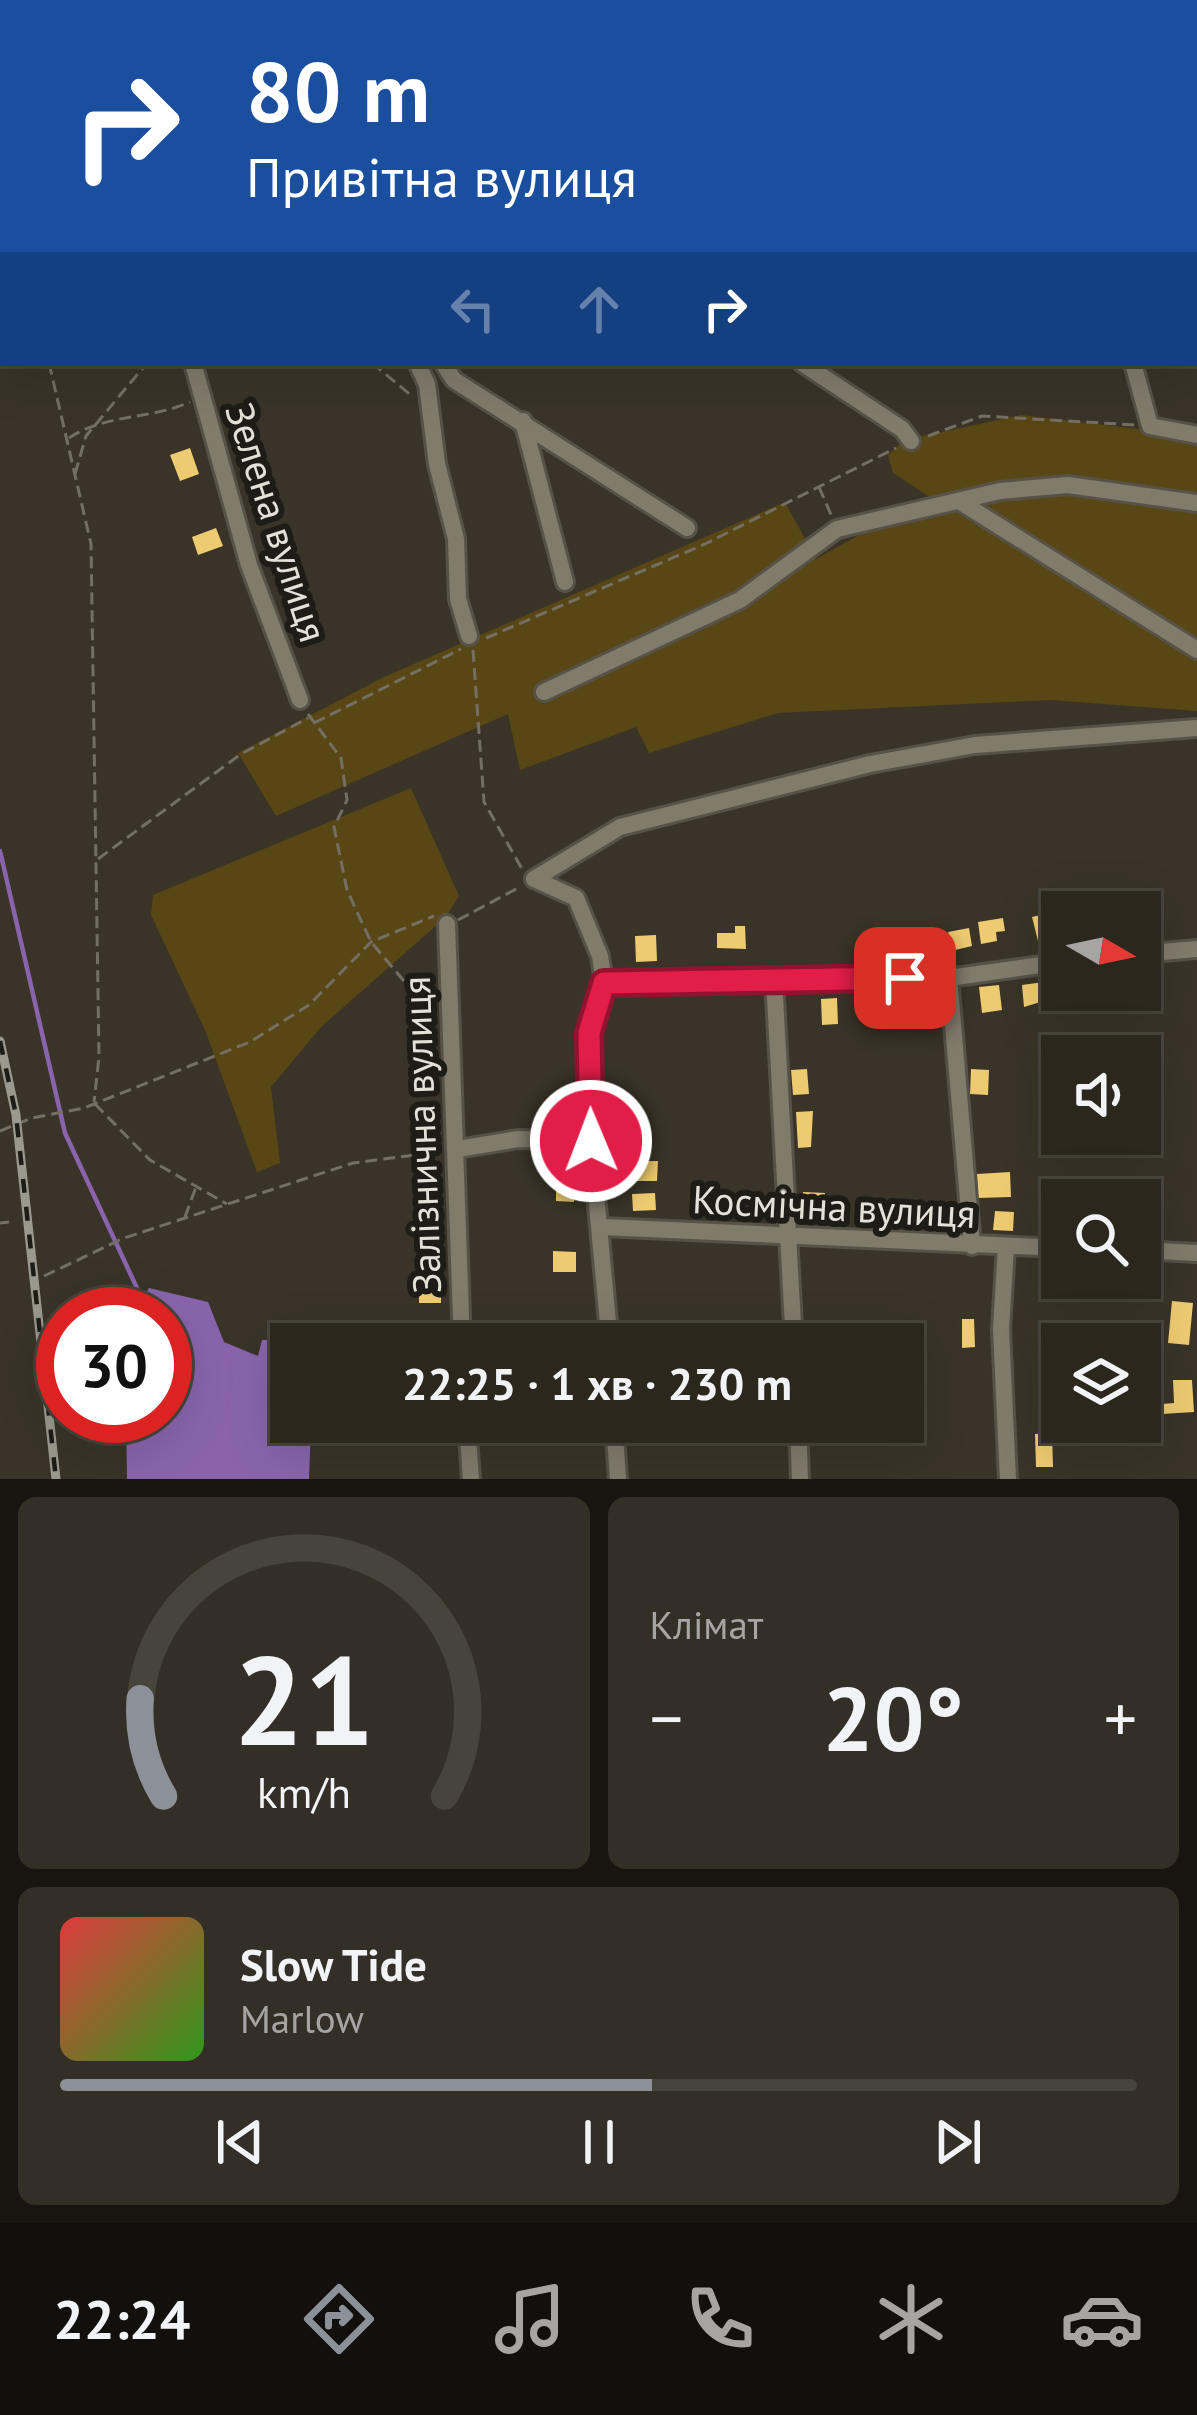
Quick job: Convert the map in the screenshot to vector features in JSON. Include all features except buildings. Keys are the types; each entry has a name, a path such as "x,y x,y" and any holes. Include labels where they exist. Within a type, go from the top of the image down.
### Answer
{"street":[{"name":"Зелена вулиця","path":"194,366 250,566 300,700"},
{"path":"418,366 427,383 456,539 458,599 470,640"},
{"path":"444,366 454,380 687,528"},
{"path":"807,366 902,429 911,442"},
{"path":"1134,366 1150,426 1197,435"},
{"path":"523,422 565,582"},
{"path":"544,692 740,600 837,530 959,501 1068,485 1197,503"},
{"path":"959,501 1197,650"},
{"path":"534,879 620,827 870,764 975,745 1197,728"},
{"path":"534,879 576,898 600,956 604,983 589,1033 591,1141 609,1323"},
{"name":"Залізнична вулиця","path":"447,924 462,1323"},
{"path":"1161,952 1197,949"},
{"path":"604,983 950,978 1041,965"},
{"path":"950,978 972,1246"},
{"path":"773,980 793,1323"},
{"path":"458,1149 518,1139 591,1141"},
{"name":"Космічна вулиця","path":"603,1227 1041,1248"},
{"path":"1006,1247 1000,1329 1008,1479"},
{"path":"1161,1251 1197,1253"},
{"path":"468,1443 471,1479"},
{"path":"615,1443 618,1479"},
{"path":"799,1443 800,1479"}],"path":[{"path":"50,366 78,493"},
{"path":"66,440 94,423 144,366"},
{"path":"375,366 430,413"},
{"path":"94,423 162,413 202,394"},
{"path":"314,723 470,640 664,563 911,442 982,416 1150,426"},
{"path":"93,1104 99,1057 91,544 74,476 94,423"},
{"path":"818,485 837,530"},
{"path":"2,1132 33,1118 84,1108 250,1042 309,1005 371,942 435,916 447,924 534,879 507,850 484,802 470,640"},
{"path":"97,859 241,754 310,717 341,758 347,800 334,827 346,890 371,942 452,1040"},
{"path":"93,1104 150,1160 227,1204"},
{"path":"25,1125 26,1132"},
{"path":"44,1276 124,1238 353,1163 458,1149"},
{"path":"184,1218 196,1185"},
{"path":"0,1223 9,1222"}],"shaded area":[{"path":"1021,415 1197,436 1197,711 1050,700 778,713 649,753 636,727 520,770 508,714 276,816 238,753 384,677 785,502 816,559 868,530 942,505 893,473 888,455 904,440"},
{"path":"411,788 459,896 446,917 322,1026 271,1087 280,1163 257,1172 205,1030 151,915 153,895"},
{"path":"192,1298 208,1302 224,1342 258,1356 262,1340 270,1340 270,1443 310,1443 309,1479 127,1479 126,1443 192,1443"}],"waterway":[{"path":"0,851 65,1133 136,1287"}],"railway":[{"path":"0,1041 16,1115 56,1479"}],"route":[{"path":"591,1141 589,1033 604,983 905,978"}]}
